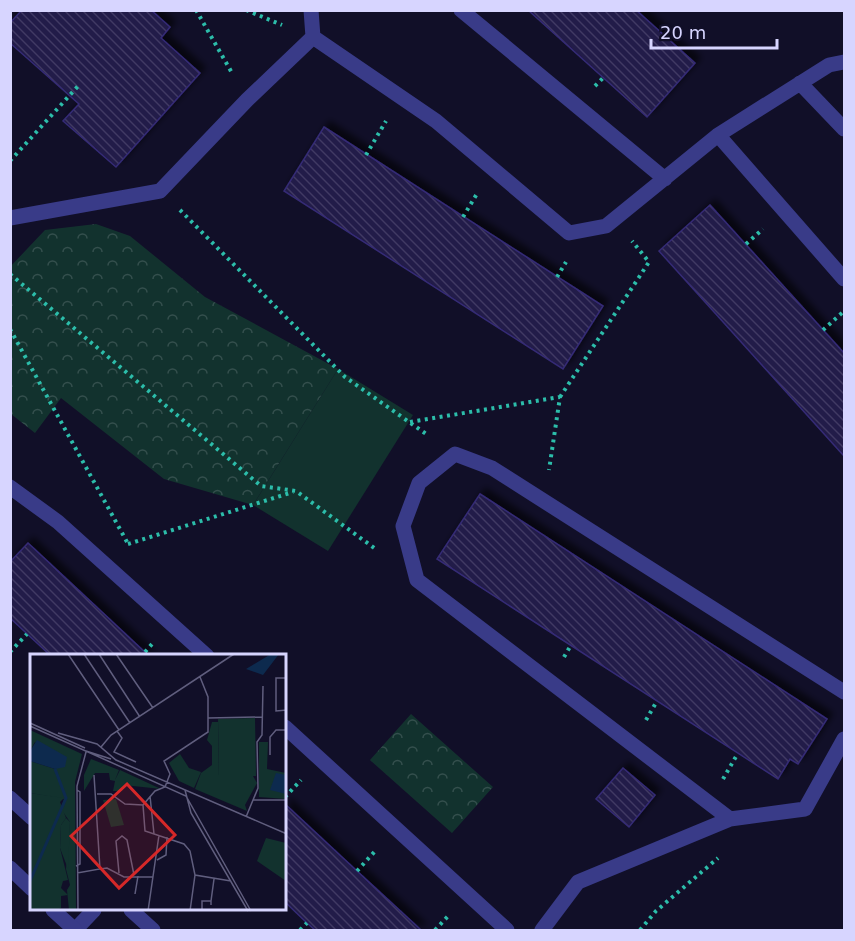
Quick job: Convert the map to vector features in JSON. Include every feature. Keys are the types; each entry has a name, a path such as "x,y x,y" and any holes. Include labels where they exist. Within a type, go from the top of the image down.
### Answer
{"street":[{"path":"311,10 314,37 436,121 569,233 606,226 718,135 829,65 844,62"},
{"path":"461,10 665,179"},
{"path":"10,218 160,191 247,100 314,37"},
{"path":"800,83 844,129"},
{"path":"718,135 844,279"},
{"path":"730,819 417,580 403,526 419,483 455,454 492,468 844,692"},
{"path":"10,487 58,522 205,654"},
{"path":"286,729 507,930"},
{"path":"542,930 578,882 730,819 805,809 844,739"},
{"path":"10,798 30,816"},
{"path":"10,868 30,887"},
{"path":"55,911 75,930 92,911"},
{"path":"133,911 153,930"}],"path":[{"path":"196,10 247,100"},
{"path":"10,161 79,85"},
{"path":"366,154 401,97"},
{"path":"160,191 345,377 455,454"},
{"path":"545,501 560,397 649,262 616,219"},
{"path":"10,274 261,486 296,491 417,580"},
{"path":"823,330 844,311"},
{"path":"10,329 128,544 120,578"},
{"path":"409,422 560,397"},
{"path":"128,544 296,491"},
{"path":"10,652 27,634"},
{"path":"640,930 656,911 727,851"},
{"path":"300,930 307,923"}],"green space":[{"path":"96,224 130,236 205,297 338,369 253,505 164,479 61,398 35,433 11,414 10,267 45,230"},
{"path":"338,369 413,415 328,551 253,505"},
{"path":"411,714 493,787 452,833 370,760"}],"building":[{"path":"22,10 151,10 170,27 161,38 200,73 116,167 63,121 79,104 10,43 10,23"},
{"path":"528,10 636,10 695,63 647,117"},
{"path":"324,127 603,306 563,369 284,191"},
{"path":"710,205 844,353 844,456 659,251"},
{"path":"480,494 827,719 798,764 790,759 778,779 437,559"},
{"path":"28,543 147,654 49,654 10,618 10,562"},
{"path":"623,768 655,795 629,827 596,799"},
{"path":"286,805 421,930 315,930 286,903"}]}
